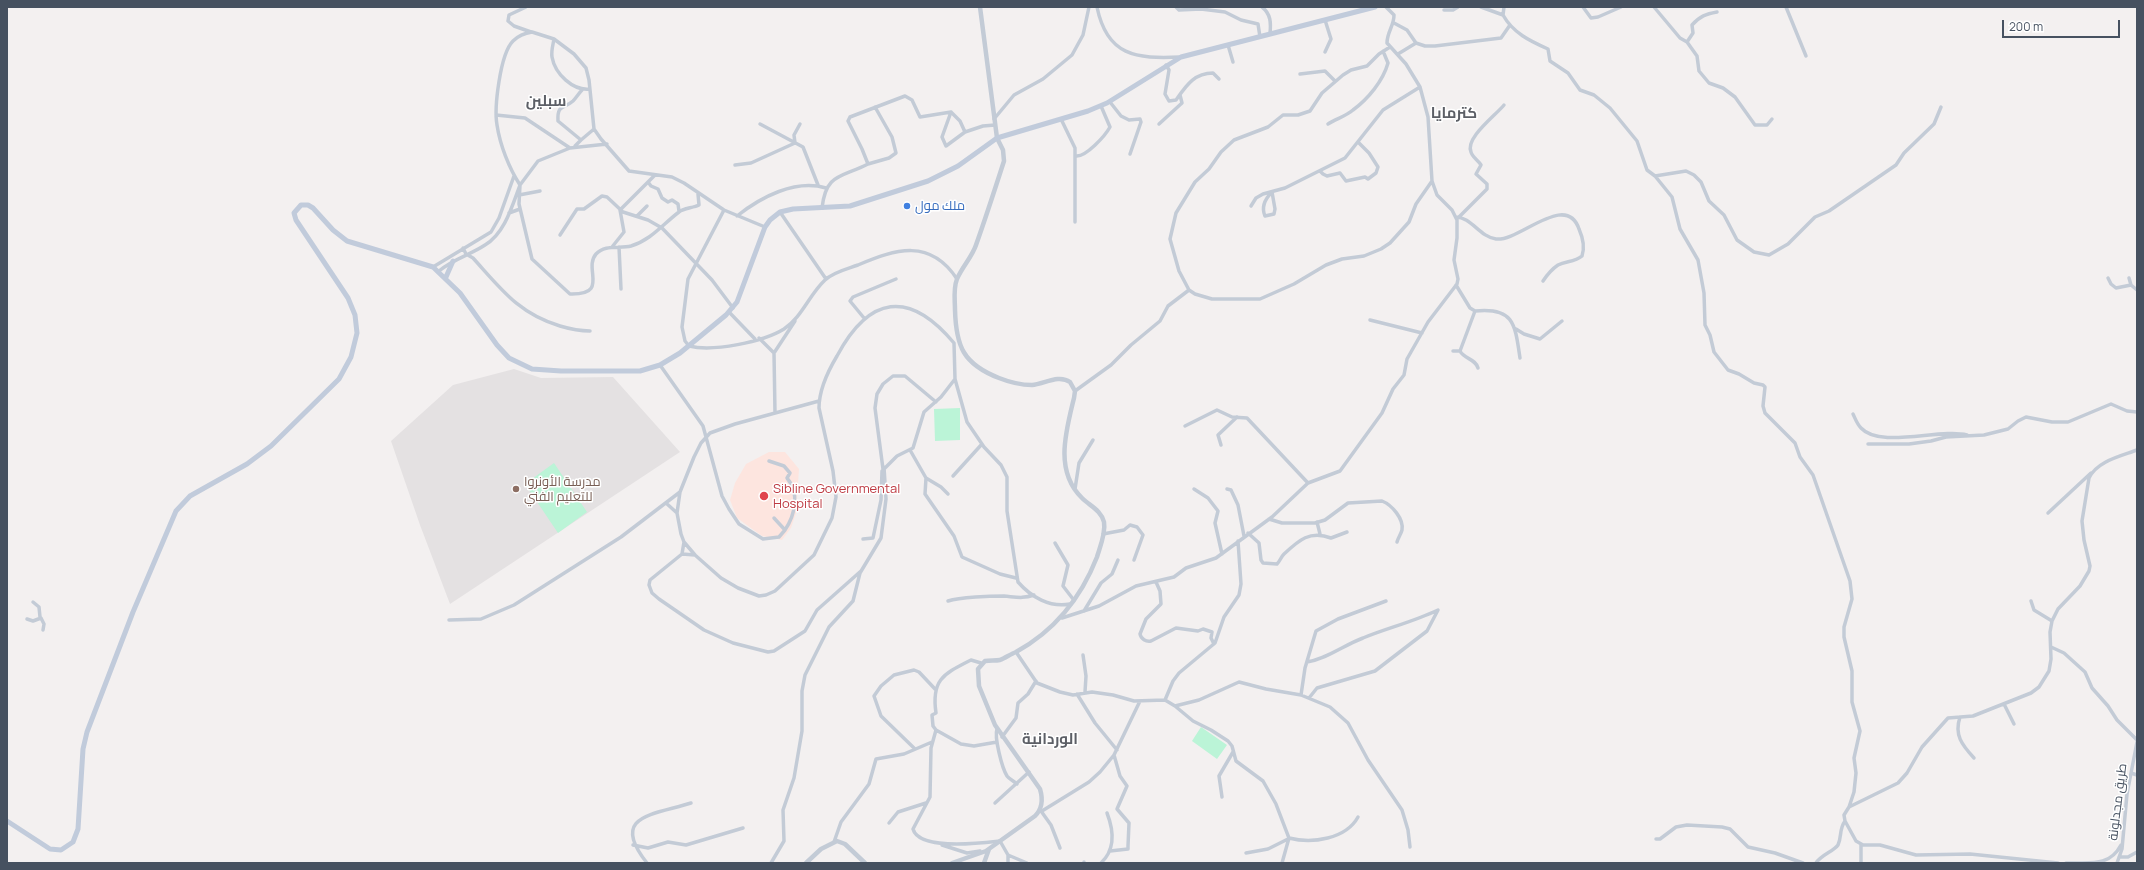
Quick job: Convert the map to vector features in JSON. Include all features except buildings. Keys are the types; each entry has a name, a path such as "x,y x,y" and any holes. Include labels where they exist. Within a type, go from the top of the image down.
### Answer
{"main road":[{"path":"7,822 50,849 61,850 73,842 78,828 83,749 87,732 133,612 176,511 190,496 262,454 329,390 346,369 351,357 357,333 355,315 348,298 296,220 295,210 301,205 308,205 347,242 433,266 446,277 472,307 503,352 521,365 546,370 607,372 640,371 660,365 689,346 731,310 742,293 765,227 770,220 780,212 793,209 855,205 928,181 958,166 997,138 1061,119 1110,102 1166,65 1181,57 1375,7"},
{"path":"446,277 453,261"}],"street":[{"path":"526,7 509,15 508,21 514,26 554,39 574,54 586,68 590,89 594,129 629,171 672,178 684,183 698,194 724,210 765,227"},
{"path":"980,7 994,119 997,138 1003,150 1004,161 975,247 957,279 955,292 955,379 967,422 982,444 1000,465 1007,477 1007,511 1016,560 1016,578"},
{"path":"994,119 1014,95 1043,79 1072,55 1083,35 1089,7"},
{"path":"1097,7 1099,19 1108,37 1115,46 1125,52 1140,56 1181,57"},
{"path":"1176,7 1179,10 1201,9 1229,13 1239,19 1258,24 1260,37"},
{"path":"1262,7 1270,18 1270,34"},
{"path":"1386,7 1394,15 1394,23 1387,40 1390,47 1398,54 1416,78 1420,87 1428,117 1432,181 1437,195 1457,217 1483,234 1495,239 1508,238 1553,216 1563,214 1569,217 1579,227 1584,248 1582,256 1576,260 1560,264 1551,270 1543,281"},
{"path":"1444,10 1453,10 1458,7"},
{"path":"1480,7 1503,15 1510,25 1531,42 1548,49 1550,61 1568,73 1580,90 1594,95 1610,108 1638,141 1647,170 1655,176 1672,197 1680,229 1698,260 1704,293 1705,325 1710,335 1714,352 1728,370 1739,374 1754,383 1763,385 1765,388 1763,406 1765,413 1795,443 1800,457 1812,475 1850,581 1852,598 1844,628 1844,637 1852,671 1852,702 1860,731 1854,758 1856,773 1854,792 1849,807 1845,813 1845,821 1856,841 1861,845 1880,845 1916,855 1970,854 2058,863"},
{"path":"1503,15 1504,7"},
{"path":"1583,7 1591,18 1598,17 1621,7"},
{"path":"1654,7 1680,38 1687,42 1697,56 1699,71 1709,83 1723,88 1735,97 1753,124 1764,126 1772,119"},
{"path":"1786,7 1806,56"},
{"path":"1687,42 1693,33 1692,25 1696,20 1703,14 1717,12"},
{"path":"1325,20 1331,39 1325,52"},
{"path":"1394,23 1407,30 1416,43 1425,46 1501,38 1510,25"},
{"path":"532,32 513,41 504,57 496,115 497,130 514,176 520,185 520,209 532,259 570,294 586,293 591,288 594,276 593,264 595,255 599,251 612,247 631,246 641,242 662,228 679,211 699,205 698,194"},
{"path":"554,39 552,56 555,66 568,82 582,90 590,89"},
{"path":"1398,54 1409,49 1416,43"},
{"path":"1228,45 1233,62"},
{"path":"1390,47 1383,51 1367,66 1351,70 1335,81 1320,96 1310,111 1298,115 1283,115 1268,127 1234,140 1221,152 1209,169 1191,187 1176,213 1170,239 1179,272 1189,290 1195,294 1212,299 1260,299 1294,284 1326,265 1342,259 1364,256 1381,250 1390,243 1409,222 1416,204 1432,181"},
{"path":"1328,124 1351,112 1376,87 1384,76 1388,63 1383,51"},
{"path":"1166,65 1169,70 1166,90 1167,98 1173,102 1188,83 1202,74 1213,73 1219,79"},
{"path":"1300,74 1325,71 1335,81"},
{"path":"1251,206 1256,198 1320,171 1345,158 1384,110 1420,87"},
{"path":"581,140 558,120 558,116 562,107 573,100 582,90"},
{"path":"1159,124 1182,103 1180,95"},
{"path":"868,164 848,121 850,117 906,96 912,100 920,117 951,112"},
{"path":"1110,102 1121,116 1129,120 1140,119 1141,122 1130,154"},
{"path":"1062,618 1102,605 1136,586 1174,577 1186,568 1210,561 1222,554 1246,534 1269,519 1308,483 1336,474 1346,466 1364,435 1382,413 1393,389 1404,375 1407,359 1432,315 1456,286 1458,279 1454,260 1457,238 1457,217 1487,189 1487,184 1476,174 1481,165 1472,154 1471,145 1478,131 1496,116 1504,105"},
{"path":"1076,156 1084,155 1104,138 1110,127 1100,106"},
{"path":"822,208 826,188 831,181 868,164 889,158 896,153 892,137 875,107"},
{"path":"1655,176 1686,171 1694,175 1701,182 1709,201 1724,215 1737,240 1754,252 1769,254 1788,244 1815,217 1835,207 1896,165 1909,148 1934,124 1941,107"},
{"path":"951,112 942,137 945,146 948,146 965,132 995,124"},
{"path":"951,112 960,121 965,132"},
{"path":"496,115 525,118 570,148"},
{"path":"1061,119 1075,145 1075,222"},
{"path":"760,124 795,143 800,144 805,149 818,185"},
{"path":"795,143 794,135 800,124"},
{"path":"575,147 594,129"},
{"path":"1320,171 1327,176 1340,173 1346,181 1365,177 1368,179 1371,178 1378,167 1369,153 1358,142"},
{"path":"735,165 751,163 795,143"},
{"path":"439,271 453,261 484,246 494,238 505,222 520,185 538,161 570,148 607,144"},
{"path":"620,210 655,175"},
{"path":"433,266 489,233 499,218 514,176"},
{"path":"648,182 651,186 658,189 664,200 668,202 672,200 678,204 680,207 679,211"},
{"path":"737,216 764,197 807,184 818,185 826,188"},
{"path":"519,195 540,191"},
{"path":"1272,192 1275,209 1274,214 1265,216 1262,211 1267,197 1272,192"},
{"path":"560,235 577,209 584,209 602,196 607,197 620,210 662,228 712,280 731,310 757,339 774,353"},
{"path":"507,199 514,201 520,209"},
{"path":"637,216 648,206"},
{"path":"507,215 511,211 520,209"},
{"path":"612,247 624,232 620,210"},
{"path":"724,210 688,279 682,319 682,330 689,346 710,347 757,339 780,331 796,319"},
{"path":"780,212 826,279"},
{"path":"499,218 505,222"},
{"path":"489,233 494,238"},
{"path":"619,247 621,288"},
{"path":"463,248 466,254 473,258 522,310 550,323 581,331 590,331"},
{"path":"775,413 774,353 814,292 826,279 865,262 902,251 926,253 939,258 950,268 957,279"},
{"path":"442,261 446,265"},
{"path":"2108,278 2111,284 2116,288 2131,285"},
{"path":"2129,278 2131,285 2137,290"},
{"path":"864,318 850,301 853,297 896,279"},
{"path":"1456,286 1470,308 1475,311 1494,310 1502,312 1515,328 1524,334 1540,338 1562,321"},
{"path":"1075,391 1111,365 1131,344 1160,321 1168,306 1189,290"},
{"path":"684,542 695,555 733,586 762,596 770,594 782,585 814,555 832,518 836,497 833,471 819,401 828,373 854,328 864,318 885,307 905,306 932,322 956,342 972,361 995,376 1026,385 1064,379 1070,382 1075,391 1064,452 1067,474 1075,490 1087,503 1100,513 1104,524 1100,547 1092,568 1062,618 1040,637 1001,660 982,663 971,660 949,672 942,678 935,689 936,713 932,715 933,726 936,730 961,744 974,746 997,742"},
{"path":"1460,351 1475,311"},
{"path":"1370,320 1422,333"},
{"path":"1515,328 1520,358"},
{"path":"1453,351 1460,351"},
{"path":"1460,351 1464,357 1474,362 1478,368"},
{"path":"660,365 700,422 706,437 722,496 739,524 763,539 779,537 785,530 795,505 793,490 787,478 790,473 784,466 769,461"},
{"path":"772,863 784,841 783,810 794,778 802,731 802,691 805,676 829,626 853,601 862,570 878,544 882,534 886,498 884,468 875,408 877,394 883,384 892,376 905,376 936,402"},
{"path":"863,539 873,538 880,506 880,475 884,468 901,453 910,450 917,440 924,412 936,402 955,379"},
{"path":"819,401 735,424 710,433 706,437 694,457 680,492 677,513 684,542 682,554 650,580 648,585 652,593 659,599 704,630 733,643 764,653 774,651 805,631 817,610 862,570"},
{"path":"1868,444 1909,444 1946,437 1984,436 2008,429 2020,419 2027,416 2052,422 2068,422 2111,404 2127,411 2137,412"},
{"path":"1185,426 1217,410 1229,416 1250,419 1308,483"},
{"path":"1853,414 1861,428 1879,436 1926,436 1942,432 1970,436"},
{"path":"1221,445 1218,435 1237,417"},
{"path":"1075,490 1079,464 1093,440"},
{"path":"953,476 982,444"},
{"path":"910,450 926,478 941,487 948,494"},
{"path":"2048,513 2101,464 2137,450"},
{"path":"1849,807 1898,782 1907,773 1922,747 1944,721 1950,717 1973,716 2033,692 2039,687 2050,667 2050,632 2052,621 2058,609 2080,586 2089,572 2090,566 2084,540 2082,521 2088,483 2092,473"},
{"path":"926,478 925,494 954,536 956,546 963,558 1016,578 1021,585 1034,595 1051,604 1070,604"},
{"path":"1194,489 1208,498 1218,511 1215,522 1222,554"},
{"path":"1228,489 1231,490 1238,505 1246,534 1259,543 1263,563 1277,564 1284,554 1295,544 1313,535 1320,534 1331,538 1347,532"},
{"path":"449,620 481,619 514,605 605,548 666,504 680,492"},
{"path":"1269,519 1282,523 1317,522 1325,520 1348,503 1382,501 1393,509 1400,520 1402,529 1396,542"},
{"path":"666,504 677,513"},
{"path":"774,518 785,530"},
{"path":"1317,522 1320,534"},
{"path":"1103,534 1124,530 1130,525 1137,527 1143,535 1134,560"},
{"path":"1165,700 1172,682 1178,673 1214,644 1224,617 1240,591 1238,541"},
{"path":"1055,543 1068,565 1062,586 1073,600"},
{"path":"682,554 695,555"},
{"path":"1084,611 1099,586 1112,574 1118,560"},
{"path":"1156,582 1160,591 1161,604 1146,619 1140,634 1141,637 1151,641 1176,628 1204,629 1212,632 1211,638 1214,644"},
{"path":"948,601 964,598 1003,596 1022,599 1034,595"},
{"path":"1301,694 1314,634 1318,629 1354,612 1386,601"},
{"path":"2031,601 2034,610 2052,621"},
{"path":"33,602 39,607 40,617 44,624 43,630"},
{"path":"1307,662 1320,658 1363,637 1412,622 1438,610 1426,631 1375,671 1317,688 1308,698"},
{"path":"27,618 33,621 40,617"},
{"path":"2051,647 2064,653 2085,672 2091,687 2108,706 2117,720 2137,741"},
{"path":"1016,652 1036,681 1060,692 1077,694 1085,692 1113,695 1140,701 1165,700 1175,706 1193,722 1224,738 1230,743 1236,761 1261,777 1276,804 1289,838 1282,863"},
{"path":"1083,654 1086,676 1085,692"},
{"path":"982,663 978,669 979,686 997,729 1040,789 1042,800 1041,811 1051,825 1060,848"},
{"path":"914,748 881,716 876,706 874,696 881,686 894,675 914,670 919,672 935,689"},
{"path":"1002,737 1016,718 1018,703 1028,694 1036,681"},
{"path":"1175,706 1199,700 1239,682 1266,689 1301,694 1330,707 1348,723 1368,760 1402,810 1406,820 1410,847"},
{"path":"1077,694 1095,722 1117,750"},
{"path":"952,863 989,849 1041,811 1089,782 1114,755 1140,701"},
{"path":"2004,704 2014,724"},
{"path":"1960,717 1958,724 1959,742 1974,758"},
{"path":"997,729 995,735 1007,775 1017,784"},
{"path":"936,730 930,750 930,797 913,826 914,832 920,838 967,853 989,849"},
{"name":"طريق مجدلونة","path":"2117,863 2123,842 2127,794 2137,741"},
{"path":"834,842 841,822 869,784 876,759 902,754 932,742"},
{"path":"1222,797 1219,776 1233,751"},
{"path":"1110,851 1128,849 1129,823 1117,810 1127,786 1120,776 1114,755"},
{"path":"995,803 1029,772"},
{"path":"2130,773 2137,775"},
{"path":"647,863 633,845 631,829 634,824 643,818 691,803"},
{"path":"889,823 898,812 926,803"},
{"path":"1101,863 1110,851 1113,842 1110,830 1111,824 1107,814"},
{"path":"1246,853 1268,849 1289,838 1316,840 1338,835 1351,827 1358,817"},
{"path":"1816,863 1822,856 1837,846 1840,836 1840,827 1845,821"},
{"path":"1656,840 1660,839 1676,827 1687,825 1722,827 1730,829 1748,847 1775,853 1803,863"},
{"path":"633,845 648,848 668,842 686,845 743,828"},
{"path":"940,844 1000,841"},
{"path":"1000,841 1008,854 1008,863"},
{"path":"806,863 821,849 834,842 842,842 865,863"},
{"path":"2066,863 2102,862 2109,860 2114,857 2123,842"},
{"path":"1861,845 1861,863"},
{"path":"984,863 989,849"},
{"path":"2119,857 2128,857 2137,852"},
{"path":"1008,854 1027,863"}],"shaded area":[{"name":"مدرسة الأونروا للتعليم الفني","path":"514,369 541,378 613,377 680,452 450,604 420,525 391,441 453,385"},
{"name":"Sibline Governmental Hospital","path":"769,452 785,452 799,469 796,513 791,528 782,540 762,536 737,518 730,500 735,483 746,464"}],"green space":[{"path":"960,408 960,440 935,441 934,409"},
{"path":"554,463 587,512 558,533 525,484"},
{"path":"1201,727 1227,745 1217,759 1192,741"}],"place":[{"name":"ملك مول","path":"907,206"},
{"name":"مدرسة الأونروا للتعليم الفني","path":"516,489"},
{"name":"Sibline Governmental Hospital","path":"764,496"}],"district":[{"name":"سبلين","path":"546,102"},
{"name":"كترمايا","path":"1454,114"},
{"name":"الوردانية","path":"1050,740"}]}
